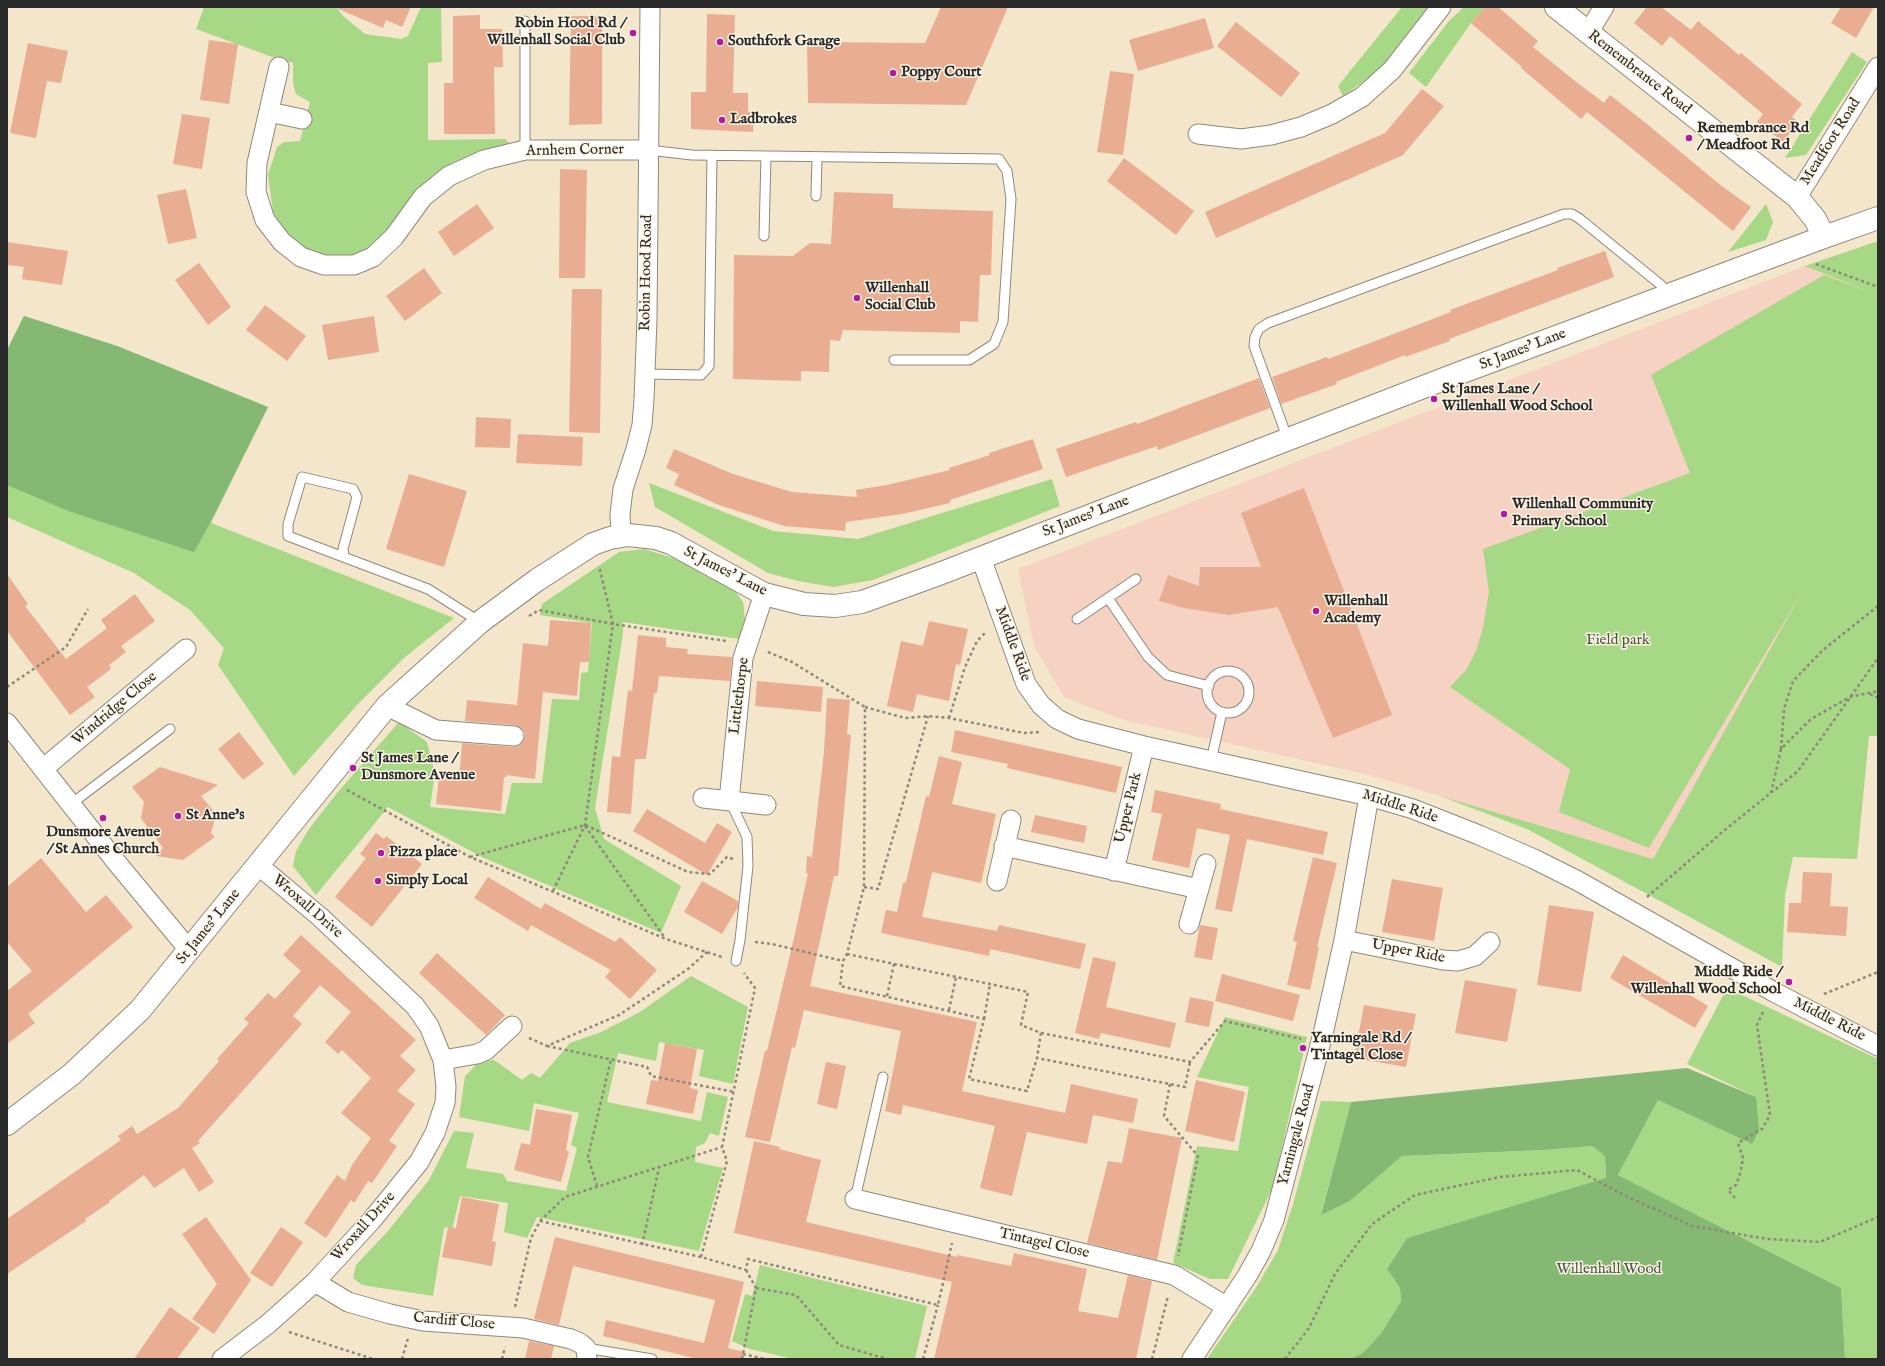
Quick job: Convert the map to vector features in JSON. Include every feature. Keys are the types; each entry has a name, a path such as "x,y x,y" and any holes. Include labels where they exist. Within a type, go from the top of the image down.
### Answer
{"street":[{"name":"Robin Hood Road","path":"621,536 620,503 642,425 645,374 650,7"},
{"path":"1198,134 1241,139 1271,135 1301,127 1332,114 1362,97 1392,70 1441,7"},
{"name":"Remembrance Road","path":"1556,7 1797,197 1815,219 1824,237"},
{"path":"1588,33 1604,7"},
{"name":"Arnhem Corner","path":"279,67 257,163 256,192 265,220 282,242 300,256 324,265 354,266 373,257 394,237 423,197 449,176 484,160 525,150 648,150"},
{"name":"Meadfoot Road","path":"1797,197 1878,67"},
{"path":"269,112 302,119"},
{"name":"St James' Lane","path":"7,1124 72,1074 140,1010 190,951 386,706 480,622 537,580 593,544 621,536 637,535 664,540 764,594 804,604 835,606 862,602 1669,295 1878,218"},
{"name":"Middle Ride","path":"981,558 1026,684 1041,705 1057,719 1078,729 1144,746 1369,796 1413,809 1479,835 1534,859 1631,911 1774,992 1878,1046"},
{"name":"Littlethorpe","path":"729,801 743,658 764,594"},
{"name":"Windridge Close","path":"44,768 186,649"},
{"path":"386,706 436,730 514,736"},
{"path":"7,723 190,951"},
{"name":"Upper Park","path":"1114,871 1144,746"},
{"name":"Yarningale Road","path":"1192,1359 1228,1307 1261,1251 1274,1220 1321,1044 1344,940 1369,796"},
{"path":"703,798 766,805"},
{"path":"998,880 1004,846 1012,820"},
{"path":"1004,846 1199,889"},
{"path":"1189,924 1206,864"},
{"name":"Wroxall Drive","path":"222,1359 268,1324 315,1282 376,1215 410,1174 428,1148 435,1133 445,1103 446,1088 443,1060 429,1026 408,999 318,916 258,865"},
{"name":"Upper Ride","path":"1344,940 1442,960 1458,961 1475,956 1490,942"},
{"path":"443,1060 477,1054 486,1050 512,1026"},
{"name":"Tintagel Close","path":"855,1199 1174,1275 1228,1307"},
{"name":"Cardiff Close","path":"315,1282 348,1302 390,1314 423,1321 510,1326 571,1339 580,1343 586,1353"}],"lane":[{"path":"525,21 525,150"},
{"path":"648,150 692,155 999,160 1006,171 1011,199 1003,322 994,344 969,360 894,360"},
{"path":"645,374 701,374 709,366 712,155"},
{"path":"764,236 766,156"},
{"path":"816,196 817,158"},
{"path":"1288,440 1254,346 1255,337 1259,329 1268,323 1564,214 1572,214 1580,219 1661,285 1669,295"},
{"path":"344,556 342,549 357,497 353,489 302,477 288,524 288,536 428,589 480,622"},
{"path":"1077,619 1136,579"},
{"path":"1108,598 1148,657 1166,676 1209,686"},
{"path":"1223,672 1237,673 1247,682 1249,689 1247,702 1236,712 1222,712 1216,709 1208,699 1209,686 1212,679 1223,672"},
{"path":"1210,761 1222,712"},
{"path":"71,804 170,729"},
{"path":"729,801 747,838 748,866 740,940 736,961"},
{"path":"855,1199 883,1077"},
{"path":"586,1353 652,1359"}],"path":[{"path":"1784,252 1878,287"},
{"path":"553,891 585,826 613,624 593,544"},
{"path":"1771,794 1781,749 1784,709 1793,681 1823,650 1878,606"},
{"path":"7,687 66,648 88,609"},
{"path":"525,618 539,610 613,624 748,644 792,662 865,707 905,718 928,716 949,718 1024,733 1078,729"},
{"path":"949,718 965,667 977,641 1001,615"},
{"path":"1631,911 1798,771 1878,658"},
{"path":"1781,749 1811,719 1850,697 1878,691"},
{"path":"1869,693 1878,698"},
{"path":"865,707 864,887 844,961 840,986 984,1019"},
{"path":"864,887 878,889 928,716"},
{"path":"327,780 470,857 666,939 736,961 755,988 735,1092 722,1147 727,1161 701,1257"},
{"path":"585,826 666,939"},
{"path":"470,857 585,826 688,872 710,874 727,856 748,866"},
{"path":"740,940 772,944 844,961"},
{"path":"547,1046 619,1015 688,969 707,952"},
{"path":"847,954 1028,992 1021,1025 1041,1033 1190,1062"},
{"path":"887,996 894,964"},
{"path":"1801,1006 1820,995 1878,972"},
{"path":"949,1010 956,977"},
{"path":"990,984 984,1019 969,1079 1027,1091 1037,1058 1041,1033"},
{"path":"1735,1198 1728,1190 1736,1185 1740,1174 1743,1158 1738,1143 1762,1129 1770,1116 1757,1025 1774,992"},
{"path":"1037,1058 1185,1087 1190,1062 1225,1021 1321,1044"},
{"path":"512,1026 529,1038 547,1046 647,1067 651,1076 735,1092"},
{"path":"597,1186 588,1156 611,1059"},
{"path":"1152,1359 1174,1275 1198,1156 1164,1116 1170,1084"},
{"path":"502,1359 530,1238 540,1221 565,1197 722,1147"},
{"path":"642,1245 659,1168"},
{"path":"1285,1359 1309,1328 1335,1274 1372,1224 1415,1195 1500,1177 1577,1170 1624,1195 1692,1226 1767,1239 1820,1242 1878,1217"},
{"path":"540,1221 701,1257 746,1270"},
{"path":"923,1359 938,1305 957,1223"},
{"path":"742,1359 756,1288 746,1270 748,1259 938,1305"},
{"path":"756,1288 796,1295 839,1345 887,1359"},
{"path":"268,1324 373,1359"},
{"path":"743,1354 765,1359"}],"shaded area":[{"name":"Willenhall Community Primary School","path":"1805,266 1878,294 1878,459 1653,859 1369,775 1120,719 1064,697 1034,646 1018,569"}],"green space":[{"path":"204,7 336,7 343,16 365,34 401,39 408,36 421,7 441,7 442,62 428,63 428,140 506,139 509,144 495,148 375,248 360,256 331,260 310,254 292,241 273,212 268,175 277,147 284,142 300,141 310,102 297,95 295,92 293,82 293,63 275,58 196,29"},
{"path":"1402,7 1428,7 1378,71 1343,96 1338,86"},
{"path":"1464,7 1485,7 1471,23 1426,87 1409,73 1449,21"},
{"path":"1852,52 1867,62 1806,155 1785,158"},
{"path":"1766,204 1773,222 1766,240 1728,252"},
{"name":"Field park","path":"1878,241 1878,736 1869,736 1857,859 1793,857 1785,895 1782,967 1527,829 1440,796 1653,859 1802,592 1649,848 1559,812 1570,769 1450,687 1466,670 1476,651 1483,628 1489,592 1483,549 1690,473 1651,375 1824,275 1873,293 1805,266"},
{"path":"24,316 117,346 268,407 211,523 454,618 405,657 358,704 294,776 218,665 224,648 190,610 134,573 7,517 7,350"},
{"path":"24,316 117,346 268,407 194,552 71,512 7,485 7,350"},
{"path":"1052,479 1060,506 873,580 833,587 798,581 768,573 655,507 649,483 773,531 858,539"},
{"path":"644,549 680,560 704,575 733,588 743,602 745,619 739,639 623,622 623,634 595,808 604,839 681,886 661,933 484,858 388,807 316,895 293,866 296,851 309,829 337,793 399,722 427,742 435,774 430,807 505,814 512,783 542,783 552,699 579,700 581,673 588,672 592,623 540,615 542,604 619,552"},
{"path":"691,976 748,1007 733,1084 699,1076 704,1050 659,1042 656,1061 618,1053 607,1102 701,1121 707,1092 728,1097 719,1136 710,1133 705,1143 696,1147 695,1162 723,1168 699,1251 537,1217 527,1238 504,1232 508,1203 460,1196 452,1230 448,1227 444,1228 433,1296 362,1285 353,1278 356,1265 388,1231 429,1180 454,1131 474,1133 466,1168 503,1174 507,1181 566,1191 577,1148 571,1145 579,1113 534,1103 529,1131 459,1117 465,1076 480,1061 494,1060 522,1080 531,1073 540,1078 570,1043 601,1032 640,1012"},
{"path":"1727,988 1878,1059 1878,1359 1845,1359 1841,1288 1618,1175 1658,1100 1752,1144 1756,1097 1687,1064"},
{"path":"1225,1017 1307,1037 1273,1187 1228,1279 1210,1279 1173,1263 1197,1146 1238,1151 1249,1087 1197,1077"},
{"name":"Willenhall Wood","path":"1687,1068 1756,1097 1759,1130 1752,1144 1658,1100 1618,1175 1841,1288 1845,1359 1351,1359 1364,1352 1382,1332 1401,1301 1400,1288 1387,1269 1407,1238 1606,1178 1605,1156 1592,1146 1544,1150 1402,1156 1350,1201 1321,1215 1351,1102"},
{"path":"1321,1101 1351,1102 1321,1214 1350,1201 1402,1156 1544,1150 1592,1146 1605,1156 1606,1179 1407,1238 1387,1269 1400,1288 1401,1301 1382,1332 1364,1352 1351,1359 1207,1359 1257,1286 1278,1250 1293,1204"},
{"path":"760,1265 927,1306 915,1359 794,1359 750,1349 732,1341 745,1294 752,1296"}],"building":[{"path":"334,7 411,7 402,27 386,20 383,28"},
{"name":"Poppy Court","path":"941,7 1008,7 966,105 808,103 807,42 925,43"},
{"path":"1485,7 1498,7 1538,41 1533,47 1570,77 1604,103 1610,95 1719,184 1751,207 1733,231 1587,112 1581,119 1471,23"},
{"path":"1647,7 1661,7 1691,30 1698,21 1739,55 1741,53 1802,104 1792,117 1799,122 1783,142 1757,122 1763,114 1670,36 1662,46 1634,23"},
{"path":"1841,7 1874,7 1856,38 1831,23"},
{"path":"707,14 735,15 733,93 748,93 748,112 754,111 753,132 691,129 691,92 706,92"},
{"path":"480,15 480,29 502,29 503,67 494,67 495,134 444,134 444,83 453,83 453,16"},
{"path":"571,16 602,16 602,124 569,125"},
{"path":"1205,18 1214,48 1138,71 1129,40"},
{"path":"1236,22 1300,73 1281,97 1217,46"},
{"path":"209,40 238,44 229,104 200,100"},
{"path":"28,43 68,51 61,83 47,81 36,138 10,133"},
{"path":"1110,71 1134,74 1123,155 1097,152"},
{"path":"1422,89 1444,106 1403,155 1216,238 1205,212 1385,133"},
{"path":"182,114 210,118 202,169 173,164"},
{"path":"1124,158 1194,211 1176,235 1107,181"},
{"path":"560,169 587,170 585,278 559,278"},
{"path":"186,189 197,238 168,244 157,195"},
{"name":"Willenhall Social Club","path":"834,192 893,194 893,208 993,211 991,275 980,275 978,322 960,321 960,333 843,330 840,341 830,340 829,372 801,371 801,381 733,379 734,255 793,256 810,243 831,244"},
{"path":"477,204 494,228 454,256 438,232"},
{"path":"7,242 68,251 62,285 22,279 24,267 7,265"},
{"path":"1605,251 1614,277 1449,339 1450,341 1405,357 1405,355 1336,382 1337,384 1281,404 1272,377 1327,357 1328,359 1451,312 1450,310 1558,270 1557,268"},
{"path":"199,263 231,307 208,325 175,280"},
{"path":"424,268 442,293 405,321 386,296"},
{"path":"572,289 602,289 600,433 569,432"},
{"path":"265,305 306,336 287,361 246,330"},
{"path":"374,316 379,352 328,360 322,325"},
{"path":"1259,378 1270,408 1158,450 1157,446 1066,477 1056,449 1136,422 1137,424"},
{"path":"476,417 511,419 510,448 475,447"},
{"path":"518,434 583,437 582,466 516,463"},
{"path":"1033,439 1043,469 950,500 950,503 902,514 846,522 845,531 784,526 719,505 674,485 679,474 666,468 674,449 733,474 792,492 857,497 856,490 887,485 950,470 949,468 990,455 989,453"},
{"path":"409,474 467,491 444,567 386,549"},
{"name":"Willenhall Academy","path":"1304,488 1392,715 1333,738 1278,607 1229,615 1184,608 1159,601 1168,575 1199,586 1200,567 1261,567 1241,513"},
{"path":"7,574 28,604 25,606 66,659 107,628 101,620 135,594 155,621 121,646 126,652 109,665 111,669 87,687 95,697 70,715 7,631"},
{"path":"550,620 591,623 589,662 580,662 577,696 543,692 535,779 507,775 504,777 501,811 436,804 439,777 459,779 462,743 513,747 519,746 523,742 525,736 524,731 515,725 465,721 467,700 517,705 523,643 548,646"},
{"path":"929,621 968,629 960,665 956,664 949,701 917,694 913,712 887,706 901,641 923,646"},
{"path":"638,635 666,638 666,647 688,649 687,654 732,657 730,681 659,676 657,693 654,693 646,759 635,759 631,814 607,812 612,756 620,757 628,690 632,691"},
{"path":"757,681 823,687 821,712 755,706"},
{"path":"827,698 850,700 847,734 851,735 838,876 834,876 810,986 977,1022 962,1091 1065,1113 1071,1084 1138,1099 1133,1123 1093,1115 1087,1144 1027,1132 1012,1196 980,1188 995,1126 903,1105 901,1115 885,1111 901,1031 804,1010 795,1048 792,1047 770,1142 745,1137 794,938 808,873 806,873 807,856 812,857 824,752"},
{"path":"955,730 1122,767 1116,793 1007,768 1008,764 951,752"},
{"path":"239,732 264,764 243,780 218,749"},
{"path":"939,756 962,762 952,804 996,814 981,883 932,872 922,917 997,931 999,925 1086,944 1080,969 990,949 989,956 881,933 886,910 897,912 903,883 906,882 926,796 929,797"},
{"name":"St Anne's","path":"160,767 218,785 201,796 216,814 211,833 215,837 183,860 156,856 163,848 141,818 144,802 132,787"},
{"path":"1155,790 1221,804 1220,809 1328,832 1323,855 1247,839 1232,912 1215,909 1230,835 1197,828 1189,868 1152,860 1162,814 1151,812"},
{"path":"647,809 705,843 717,823 732,832 707,875 633,831"},
{"path":"1035,815 1087,826 1084,843 1031,832"},
{"name":"Simply Local","path":"376,833 384,839 386,836 422,864 372,927 335,897 366,858 360,854"},
{"path":"1313,857 1337,863 1317,947 1319,947 1310,990 1287,985 1297,942 1293,941"},
{"path":"41,858 86,912 106,895 133,927 28,1014 35,1023 7,1044 7,991 32,971 7,942 7,887"},
{"path":"1803,872 1832,873 1830,906 1848,907 1846,936 1787,932 1789,903 1801,903"},
{"path":"488,877 541,909 545,903 615,942 620,937 657,970 630,999 605,977 611,970 531,925 528,931 474,898"},
{"path":"1392,879 1443,888 1434,941 1382,932"},
{"path":"702,881 738,901 738,907 722,934 684,912"},
{"path":"1549,905 1594,912 1581,992 1537,985"},
{"path":"1200,925 1218,928 1212,960 1194,957"},
{"path":"301,935 416,1040 400,1056 416,1070 397,1091 415,1104 389,1141 397,1146 372,1183 368,1181 354,1203 351,1200 326,1238 304,1223 337,1175 345,1181 352,1165 371,1138 341,1113 371,1078 342,1050 338,1054 325,1042 351,1012 320,985 293,1016 302,1024 198,1141 200,1143 192,1148 214,1182 199,1192 184,1168 154,1188 144,1175 109,1201 110,1202 85,1219 86,1221 7,1274 7,1219 121,1140 118,1136 132,1126 137,1134 178,1108 219,1061 217,1059 249,1023 244,1019 268,993 275,999 301,971 283,955"},
{"path":"437,953 505,1015 486,1035 419,973"},
{"path":"1623,955 1708,1006 1695,1028 1610,978"},
{"path":"1093,957 1116,962 1106,1007 1176,1023 1170,1048 1101,1033 1099,1039 1075,1033"},
{"path":"1222,974 1300,995 1293,1021 1215,1001"},
{"path":"1465,980 1517,989 1507,1042 1455,1033"},
{"path":"1190,997 1214,1002 1209,1027 1185,1022"},
{"path":"1364,1005 1416,1014 1406,1067 1354,1058"},
{"path":"665,1043 697,1049 690,1088 698,1090 693,1114 646,1104 651,1080 658,1081"},
{"path":"826,1062 846,1066 837,1109 817,1104"},
{"path":"1196,1080 1245,1092 1234,1142 1185,1131"},
{"path":"536,1109 572,1115 566,1150 569,1152 561,1182 514,1170 521,1143 530,1145"},
{"path":"1129,1128 1182,1138 1157,1260 1087,1243 1108,1161 1122,1163"},
{"path":"754,1141 780,1147 779,1149 821,1160 806,1222 957,1257 957,1255 1011,1266 1014,1253 1087,1269 1078,1311 1118,1318 1128,1275 1152,1281 1136,1359 934,1359 952,1282 734,1233"},
{"path":"462,1197 499,1204 492,1241 496,1242 492,1266 442,1257 448,1227 456,1228"},
{"path":"206,1217 251,1280 214,1334 192,1319 217,1284 182,1234"},
{"path":"281,1227 303,1242 272,1287 250,1273"},
{"path":"555,1237 744,1282 728,1348 744,1352 743,1359 698,1359 603,1336 606,1320 704,1343 715,1300 573,1266 559,1325 534,1319"},
{"path":"170,1307 200,1328 177,1359 134,1359"},
{"path":"529,1341 554,1346 551,1359 525,1359"}],"place":[{"name":"Robin Hood Rd / Willenhall Social Club","path":"633,33"},
{"name":"Southfork Garage","path":"720,42"},
{"name":"Poppy Court","path":"893,73"},
{"name":"Ladbrokes","path":"722,120"},
{"name":"Remembrance Rd / Meadfoot Rd","path":"1689,138"},
{"name":"Willenhall Social Club","path":"857,298"},
{"name":"St James Lane / Willenhall Wood School","path":"1434,399"},
{"name":"Willenhall Community Primary School","path":"1504,514"},
{"name":"Willenhall Academy","path":"1316,611"},
{"name":"St James Lane / Dunsmore Avenue","path":"353,768"},
{"name":"St Anne's","path":"178,816"},
{"name":"Dunsmore Avenue / St Annes Church","path":"103,818"},
{"name":"Pizza place","path":"381,853"},
{"name":"Simply Local","path":"378,881"},
{"name":"Middle Ride / Willenhall Wood School","path":"1789,982"},
{"name":"Yarningale Rd / Tintagel Close","path":"1303,1048"}]}
